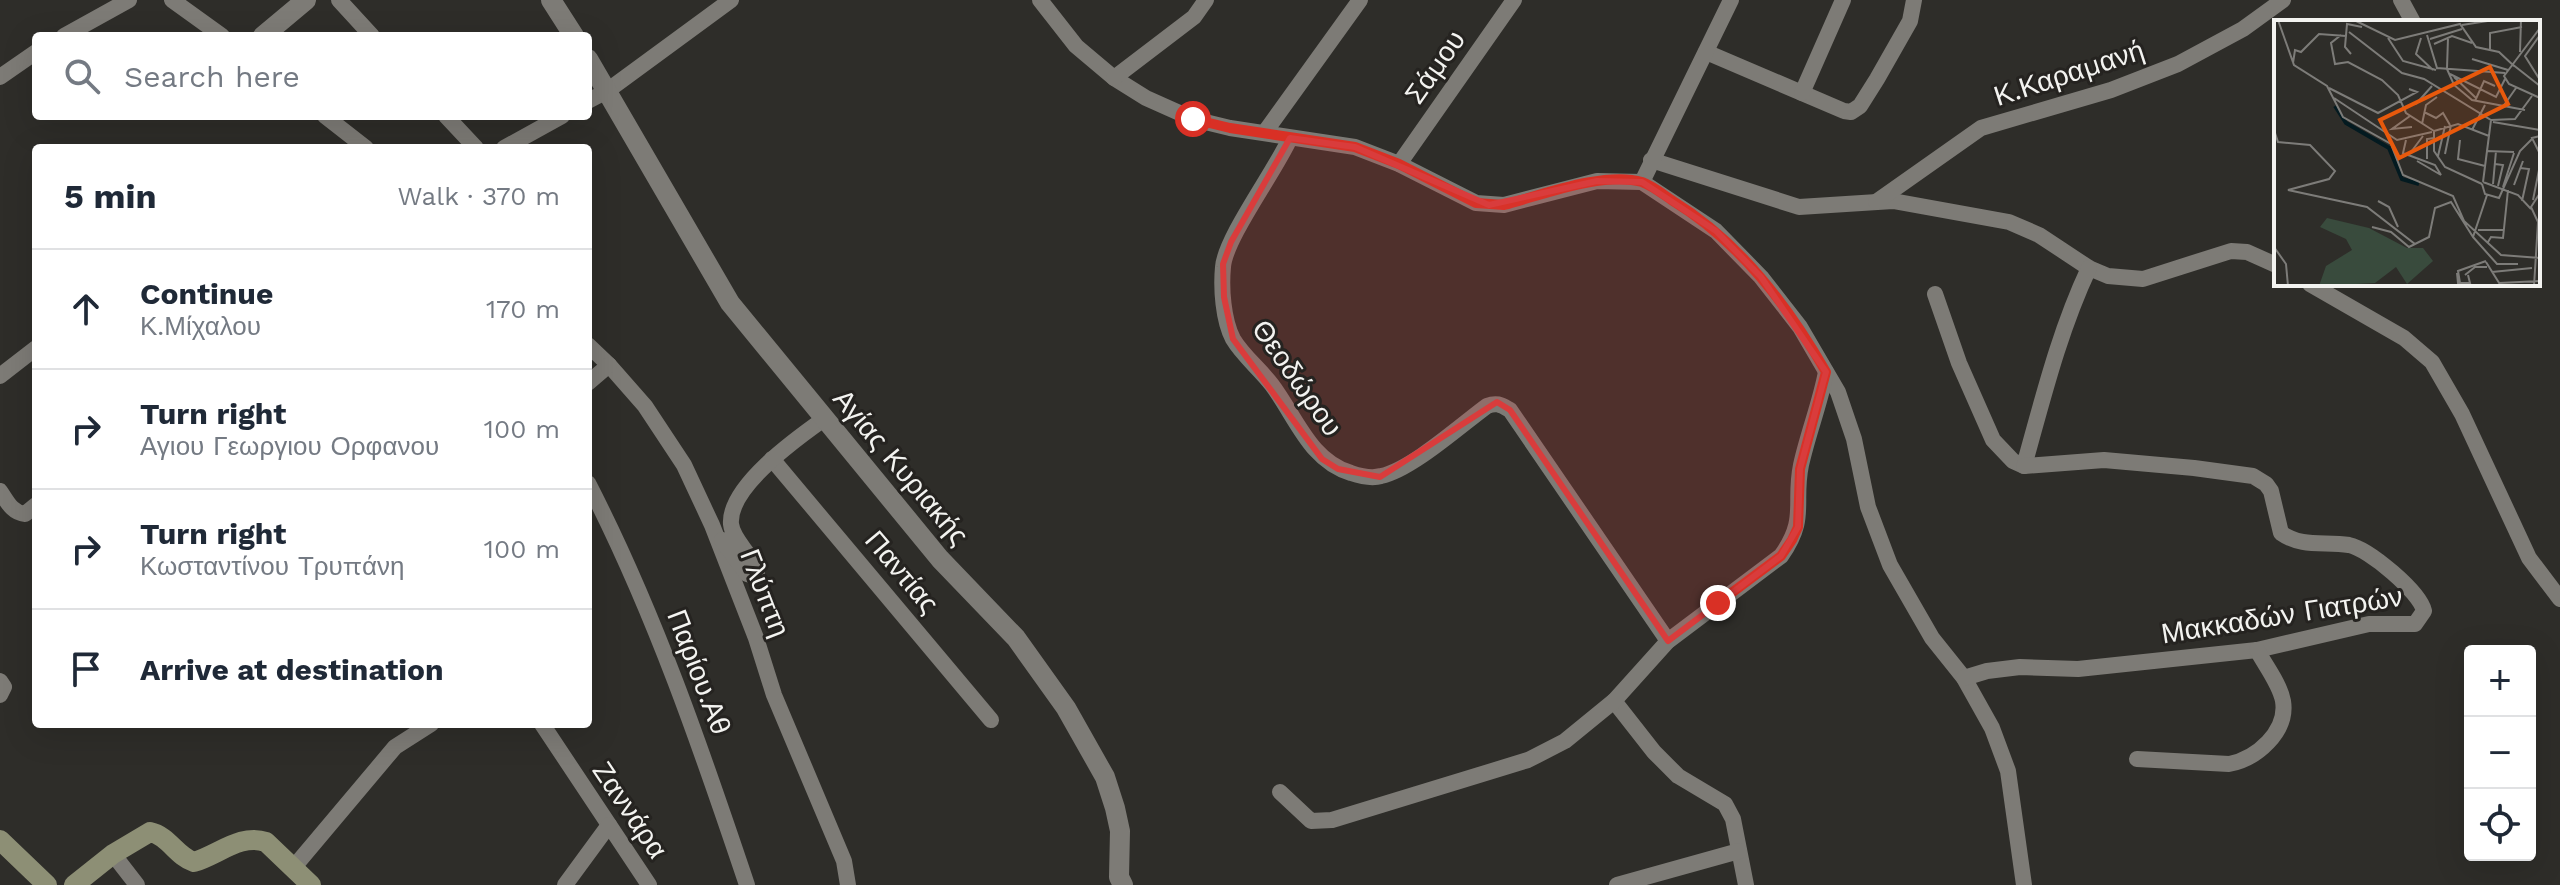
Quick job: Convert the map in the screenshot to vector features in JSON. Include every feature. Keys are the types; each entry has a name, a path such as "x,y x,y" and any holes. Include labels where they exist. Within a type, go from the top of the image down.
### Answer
{"main road":[{"path":"74,885 113,854 150,832 169,841 194,862 247,840 257,839 266,842 311,885"},
{"path":"0,840 47,885"}],"street":[{"path":"71,32 129,0"},
{"path":"172,0 216,32"},
{"path":"268,32 306,0"},
{"path":"339,0 368,32"},
{"path":"551,0 571,32"},
{"path":"592,99 731,0"},
{"path":"1040,0 1076,46 1114,78 1146,98 1193,119 1230,128 1355,147 1399,164 1476,203 1489,205 1504,205 1597,181 1642,182 1716,231 1761,277 1800,327 1847,413 1868,507 1879,541 1918,615 1964,678 1992,728 2008,771 2024,885"},
{"path":"1114,78 1194,17 1206,0"},
{"path":"1265,132 1360,0"},
{"name":"Σάμου","path":"1399,164 1514,0"},
{"path":"1642,182 1731,0"},
{"path":"1802,93 1843,0"},
{"path":"1706,52 1851,112 1860,106 1910,21 1914,0"},
{"name":"Κ.Καραμανή","path":"1876,202 1981,128 2111,90 2178,64 2243,29 2283,0"},
{"path":"2401,0 2412,20"},
{"path":"0,77 32,55"},
{"name":"Αγίας Κυριακής","path":"592,66 722,291 940,559 1016,638 1066,708 1105,777 1115,808 1120,831 1119,877 1123,885"},
{"path":"330,120 361,144"},
{"path":"450,120 472,144"},
{"path":"511,144 555,120"},
{"name":"Θεοδώρου","path":"1290,138 1280,161 1231,242 1223,264 1224,297 1233,339 1285,402 1309,443 1322,459 1338,469 1380,477 1401,469 1487,406 1494,403 1502,405 1510,410 1668,641"},
{"path":"1651,160 1799,207 1913,203 2009,222 2039,235 2089,268 2108,276 2143,279 2239,250 2270,262"},
{"path":"1935,294 1959,363 1993,440 2013,461 2024,466 2057,347 2089,268"},
{"path":"2313,286 2404,338 2432,362 2462,414 2529,558 2560,599"},
{"name":"Γλύπτη","path":"592,349 645,406 684,465 712,525 756,638 774,695 844,861 848,885"},
{"path":"0,376 32,351"},
{"path":"592,380 609,365"},
{"path":"1280,792 1311,821 1319,822 1528,760 1565,741 1614,701 1668,641 1781,556 1798,527 1800,469 1826,372"},
{"path":"712,525 747,574 756,577 754,562 732,528 733,513 745,488 772,459 824,419"},
{"name":"Παντίας","path":"772,459 991,720"},
{"name":"Μακκαδών Γιατρών","path":"1964,678 2009,668 2078,669 2257,650 2369,624 2415,624 2424,611 2421,600 2374,558 2352,546 2300,543 2281,533 2271,491 2253,476 2104,460 2024,466"},
{"path":"0,491 15,511 25,514 32,508"},
{"name":"Παρίου.Αθ","path":"592,491 636,581 693,729 747,885"},
{"path":"2137,759 2229,764 2258,753 2273,736 2282,719 2283,701 2257,650"},
{"path":"0,681 4,687 0,695"},
{"path":"1614,701 1654,752 1678,776 1725,804 1733,819 1746,885"},
{"path":"294,867 395,747 425,728"},
{"name":"Ζαννάρα","path":"545,728 649,885"},
{"path":"565,885 609,825"},
{"path":"1617,885 1739,851"},
{"path":"113,854 137,885"}],"highlighted area":[{"path":"1290,138 1355,147 1489,205 1597,181 1642,182 1716,231 1761,277 1826,372 1800,469 1798,527 1781,556 1668,641 1510,410 1497,402 1380,477 1338,469 1322,459 1233,339 1224,297 1223,264 1231,242"}],"route":[{"path":"1193,119 1230,128 1355,147 1399,164 1476,203 1489,205 1504,205 1597,181 1642,182 1716,231 1761,277 1800,327 1826,372 1800,469 1798,527 1792,540 1781,556 1718,603"}]}
